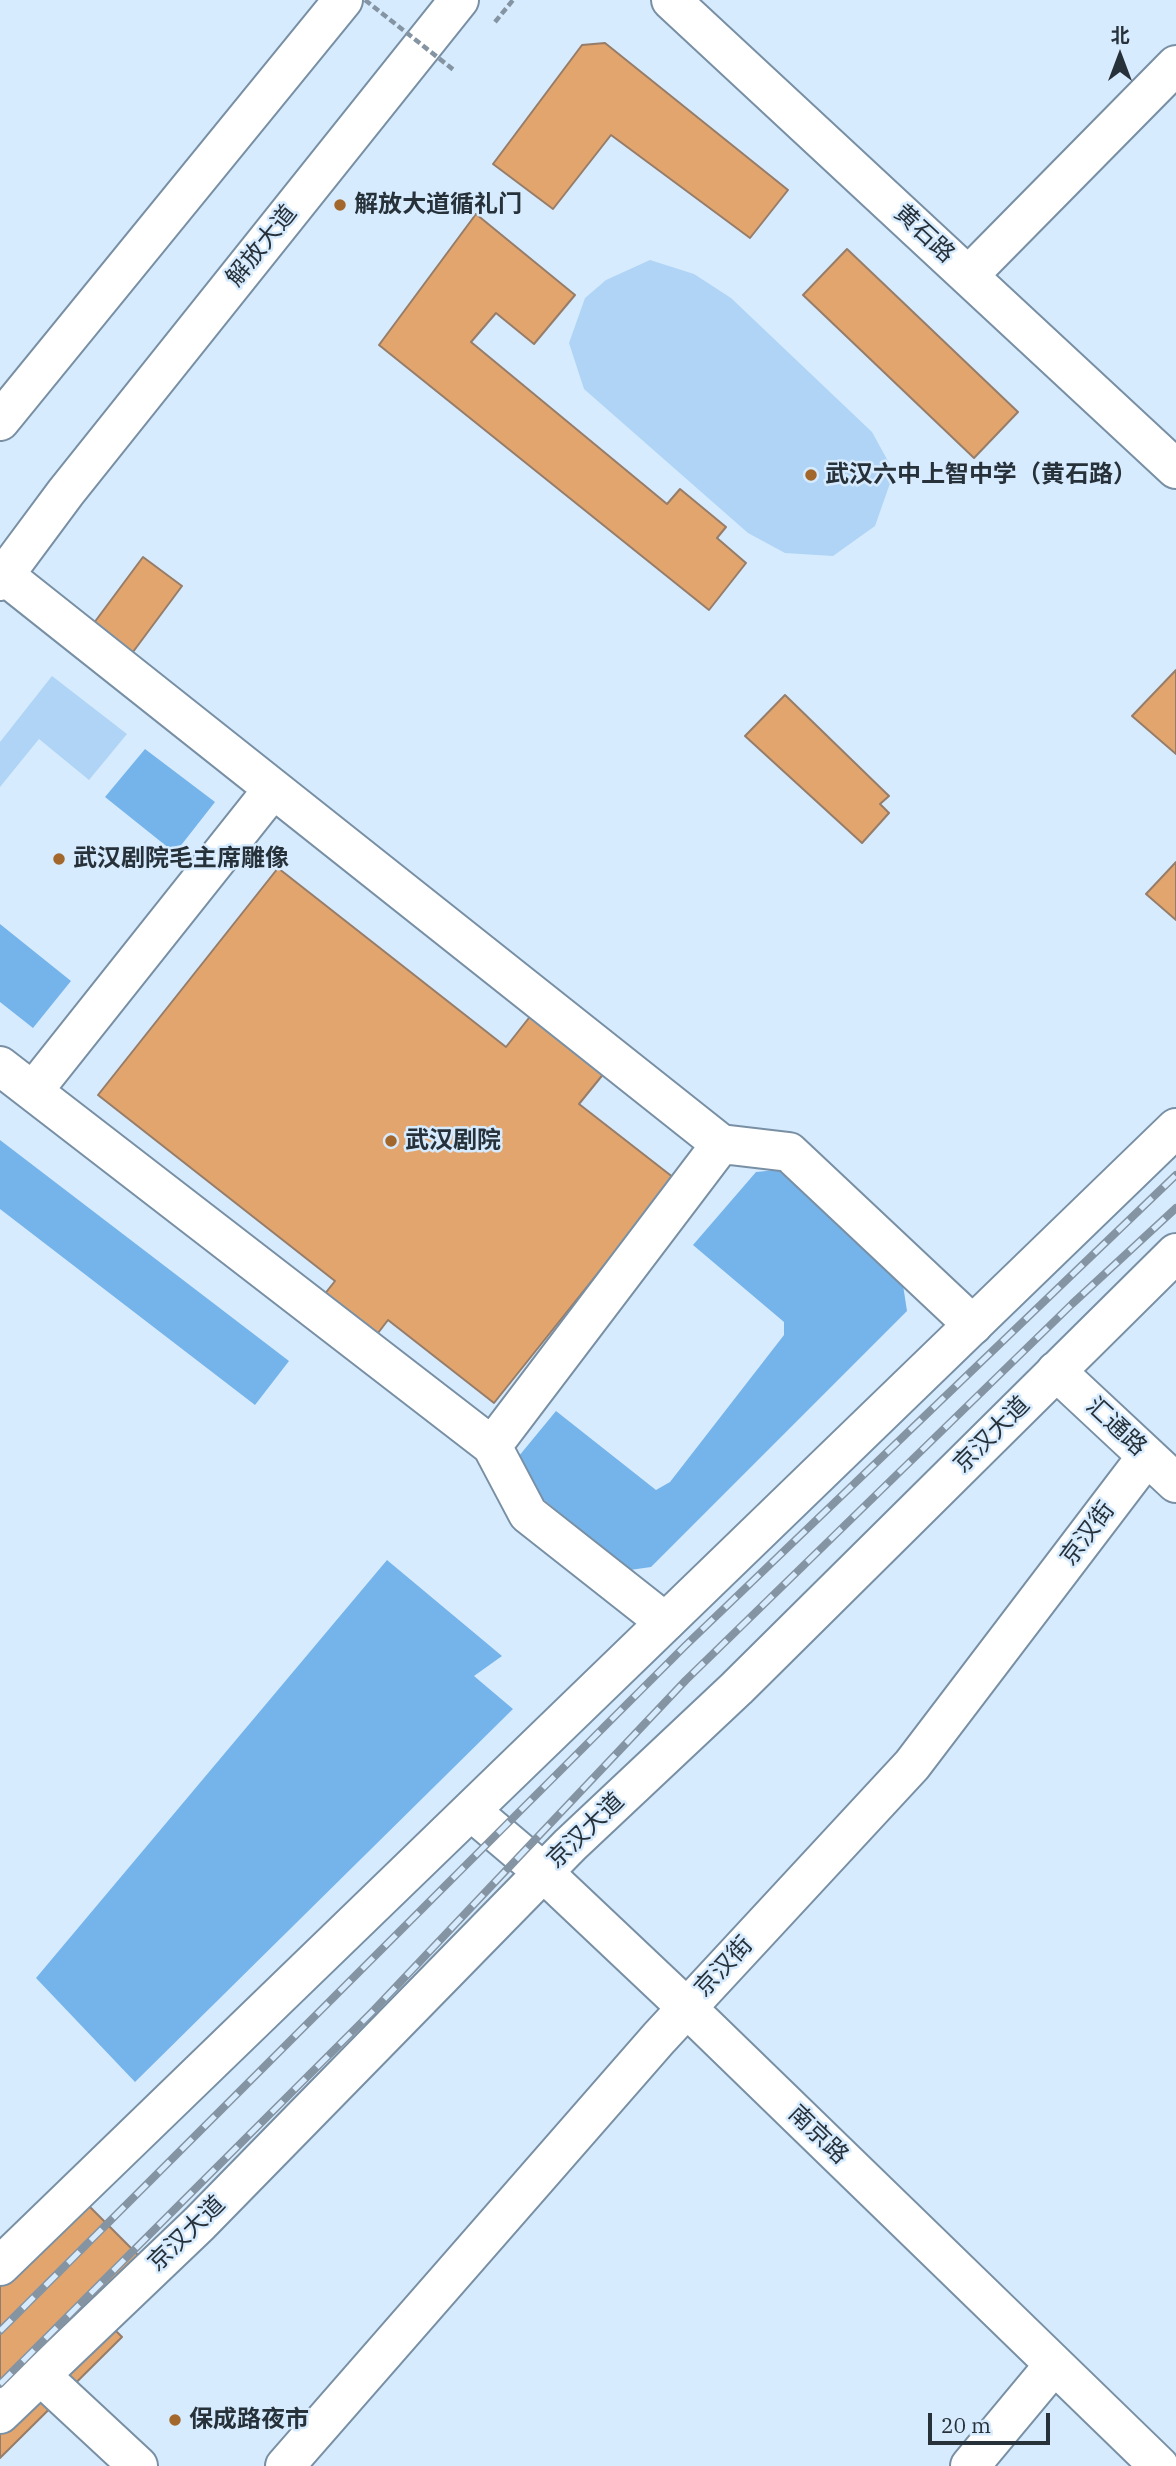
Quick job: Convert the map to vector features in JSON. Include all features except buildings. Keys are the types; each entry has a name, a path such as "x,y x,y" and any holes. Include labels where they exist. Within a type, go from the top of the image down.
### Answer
{"main road":[{"path":"0,421 343,0"},
{"name":"解放大道","path":"1,575 459,0"},
{"name":"黄石路","path":"671,0 1176,469"},
{"path":"968,276 1176,65"},
{"path":"0,415 28,385"},
{"path":"1,575 721,1144 789,1152 972,1325"},
{"path":"33,1091 273,789"},
{"path":"0,1066 492,1446 528,1514 665,1622"},
{"path":"0,2266 1176,1128"},
{"path":"492,1446 721,1144"},
{"name":"京汉大道","path":"0,2414 198,2224 543,1872 737,1688 1176,1253"},
{"name":"汇通路","path":"1056,1371 1176,1483"},
{"name":"京汉街","path":"285,2466 687,2008 912,1765 1147,1456"},
{"name":"南京路","path":"471,1811 543,1872 687,2008 1159,2466"},
{"path":"970,2466 1055,2365"},
{"path":"39,2374 138,2466"}],"path":[{"path":"365,0 455,71"},
{"path":"504,11 513,0"}],"shaded area":[{"path":"650,260 694,274 731,298 872,432 894,472 875,526 833,556 785,553 748,533 584,389 569,343 585,298 606,280"},
{"path":"52,676 127,734 89,780 39,739 0,787 0,742"},
{"path":"145,749 215,802 175,853 105,797"},
{"path":"0,924 71,981 33,1028 0,1002"},
{"path":"0,1140 289,1361 255,1405 0,1209"},
{"path":"787,1169 903,1285 907,1311 651,1567 630,1570 522,1482 514,1462 556,1411 656,1490 670,1482 784,1335 784,1322 693,1245 756,1172"},
{"path":"387,1560 502,1656 474,1676 513,1709 135,2082 36,1978"}],"railway":[{"path":"0,2331 685,1646 1176,1175"},
{"path":"0,2384 374,2010 686,1680 1072,1304 1176,1208"}],"place":[{"name":"解放大道循礼门","path":"340,205"},
{"name":"武汉六中上智中学（黄石路）","path":"811,475"},
{"name":"武汉剧院毛主席雕像","path":"59,859"},
{"name":"武汉剧院","path":"391,1141"},
{"name":"保成路夜市","path":"175,2420"}]}
